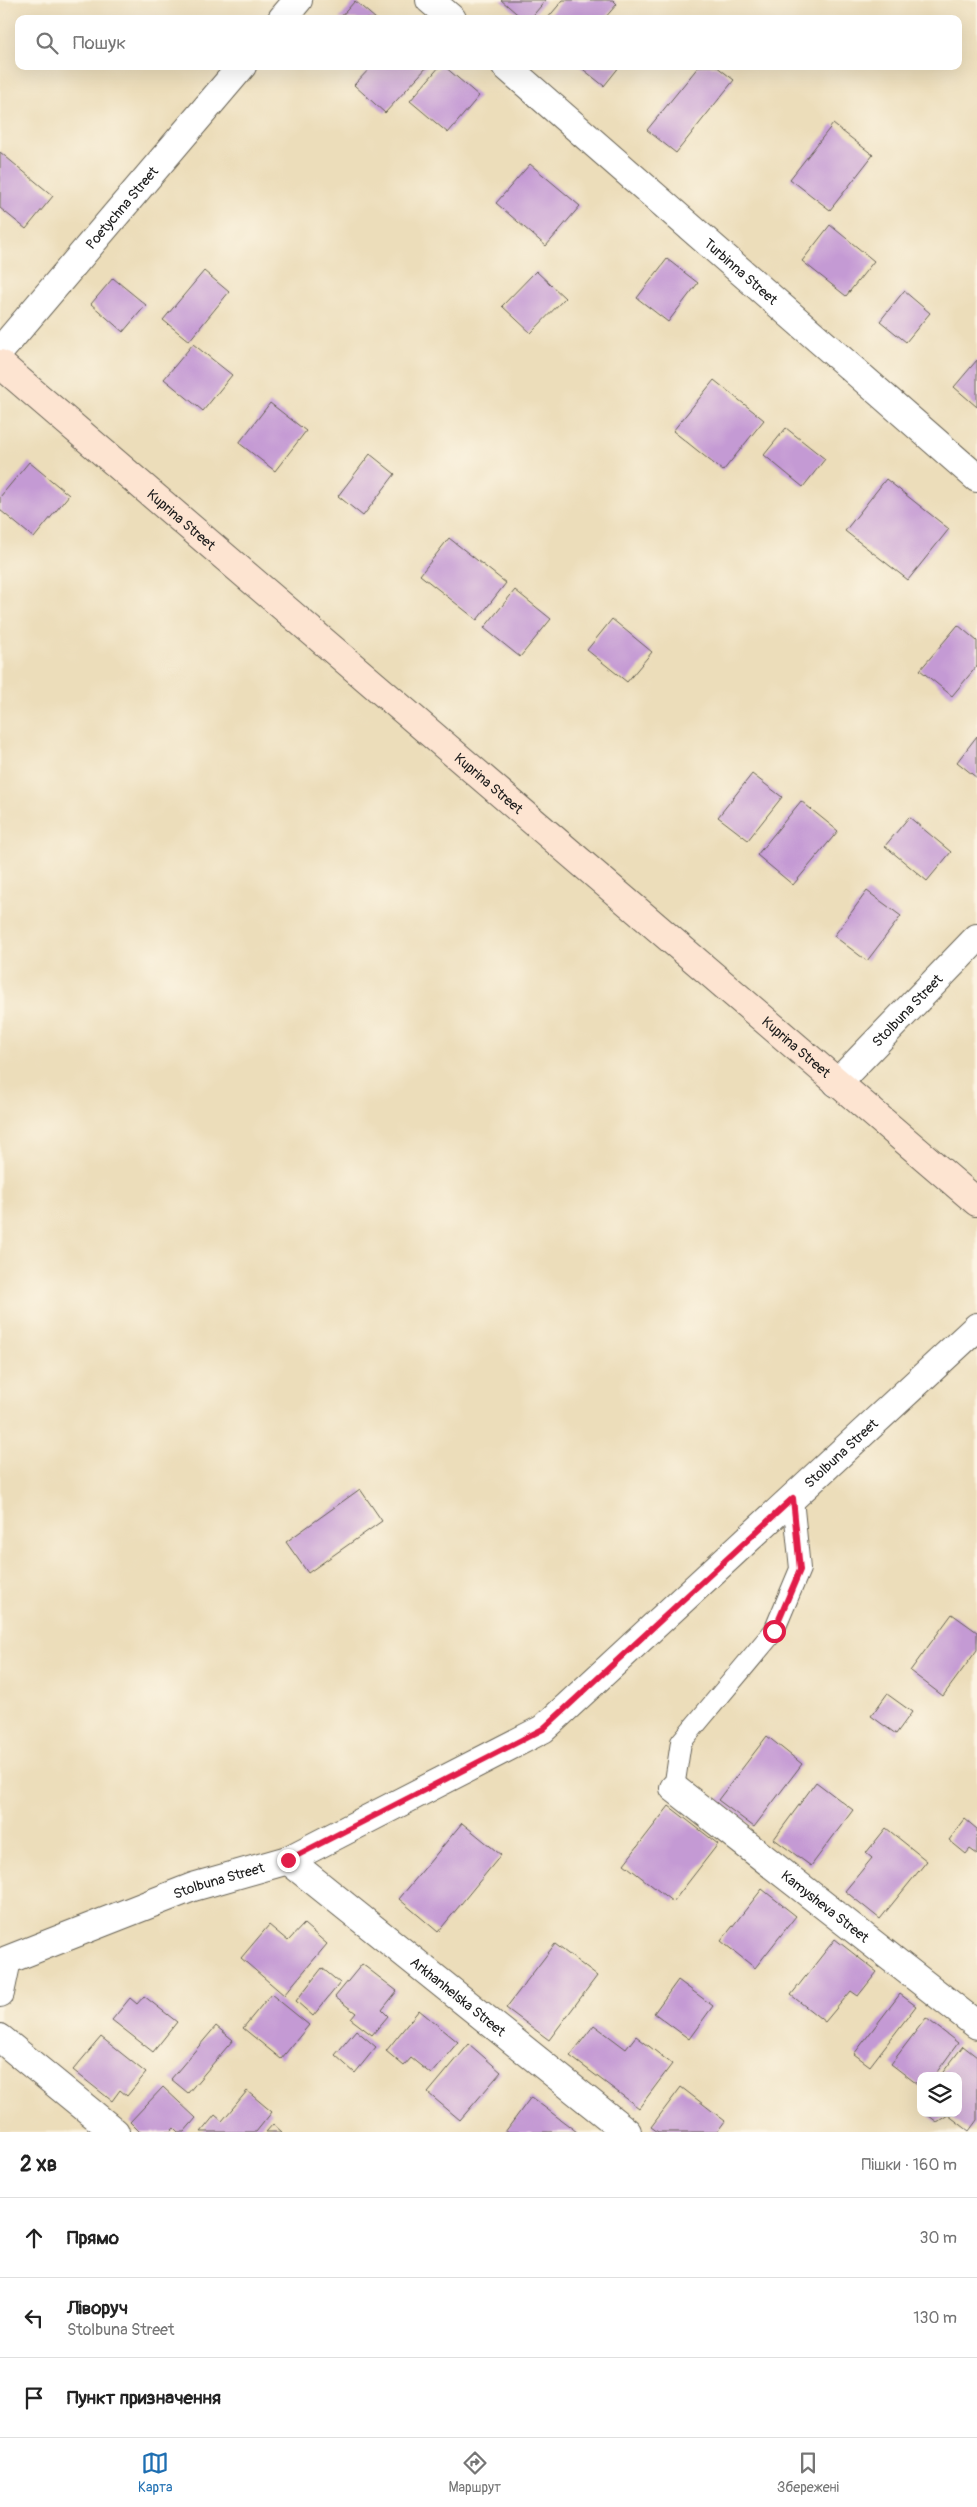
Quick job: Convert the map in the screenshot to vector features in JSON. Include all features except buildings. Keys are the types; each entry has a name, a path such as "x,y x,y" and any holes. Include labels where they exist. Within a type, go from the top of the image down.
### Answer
{"main road":[{"name":"Kuprina Street","path":"0,364 977,1202"}],"street":[{"path":"285,15 298,0"},
{"path":"430,0 447,15"},
{"name":"Poetychna Street","path":"0,351 239,70"},
{"name":"Turbinna Street","path":"511,70 977,478"},
{"name":"Stolbuna Street","path":"837,1083 977,938"},
{"name":"Stolbuna Street","path":"0,1993 4,1960 194,1887 288,1860 543,1729 977,1328"},
{"name":"Kamysheva Street","path":"674,1788 977,2024"},
{"name":"Arkhanhelska Street","path":"288,1860 626,2132"},
{"path":"0,2038 115,2132"}],"lane":[{"path":"674,1788 681,1742 774,1631 800,1570 793,1498"}],"route":[{"path":"288,1860 543,1729 793,1498 800,1570 774,1631"}]}
